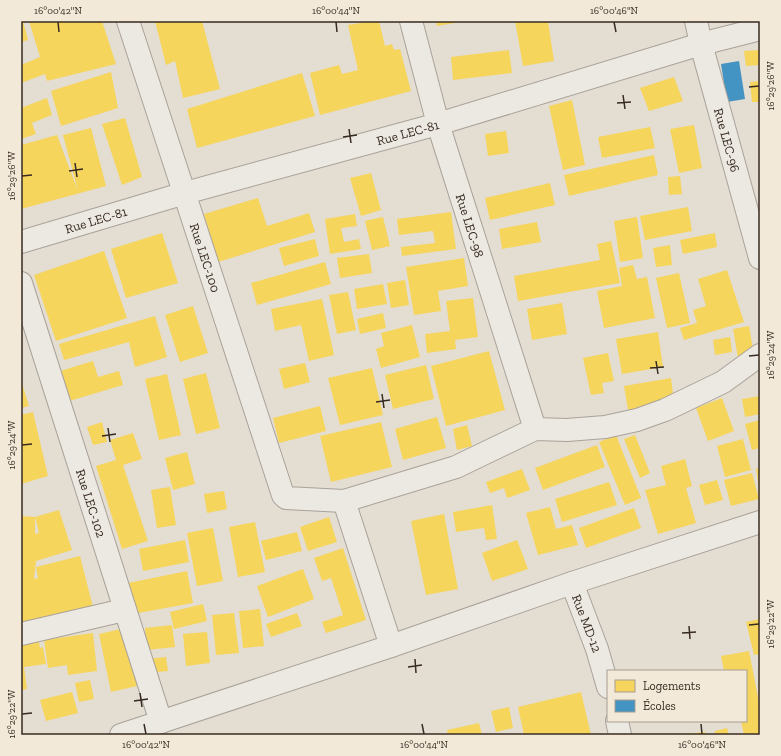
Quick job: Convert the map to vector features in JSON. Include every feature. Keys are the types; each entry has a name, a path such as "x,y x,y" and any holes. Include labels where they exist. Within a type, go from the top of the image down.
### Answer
{"street":[{"name":"Rue LEC-100","path":"128,21 283,495 286,498 344,501"},
{"name":"Rue LEC-98","path":"411,21 438,124 535,429"},
{"name":"Rue LEC-96","path":"696,21 760,258"},
{"name":"Rue LEC-81","path":"21,242 185,193 438,124 701,44 760,29"},
{"name":"Rue LEC-102","path":"21,283 124,610 161,722"},
{"path":"391,646 344,501 456,467 535,429 568,430 605,427 637,420 665,410 723,382 760,355"},
{"path":"121,735 391,646 572,583 760,522"},
{"name":"Rue MD-12","path":"572,583 597,649 607,684"},
{"path":"21,634 124,610"},
{"path":"617,722 620,735"}],"building: Logements":[{"path":"21,21 23,21 28,40 21,42"},
{"path":"29,21 102,21 116,64 47,81 45,74 21,83 21,65 40,57"},
{"path":"155,21 202,21 220,89 183,98 175,61 166,65"},
{"path":"379,21 385,46 392,44 394,50 400,49 411,91 320,115 310,73 339,65 342,74 358,70 348,25"},
{"path":"436,21 460,21 461,22 437,26"},
{"path":"515,21 548,21 554,61 523,66"},
{"path":"509,50 512,73 453,80 451,57"},
{"path":"760,50 760,65 746,66 744,51"},
{"path":"111,72 118,108 61,126 51,91"},
{"path":"302,73 315,116 197,148 187,109"},
{"path":"674,77 683,101 649,111 640,88"},
{"path":"758,81 760,102 752,102 750,82"},
{"path":"47,98 52,115 32,123 36,134 21,139 21,108"},
{"path":"572,100 585,165 563,170 549,106"},
{"path":"125,118 142,177 122,185 102,124"},
{"path":"694,125 702,168 679,173 670,129"},
{"path":"650,127 655,148 602,158 598,137"},
{"path":"91,128 106,186 21,209 21,145 57,135 78,191 63,135"},
{"path":"506,131 509,153 488,156 485,134"},
{"path":"654,155 658,175 569,196 564,175"},
{"path":"371,173 381,210 361,216 350,178"},
{"path":"680,176 682,194 669,195 668,177"},
{"path":"550,183 555,205 490,220 485,198"},
{"path":"258,198 267,226 309,213 315,232 218,262 204,214"},
{"path":"688,207 692,231 645,240 640,216"},
{"path":"451,212 456,249 402,256 401,247 435,243 433,231 399,235 397,219"},
{"path":"355,214 357,226 341,228 344,242 359,239 361,249 330,254 325,219"},
{"path":"383,217 390,246 372,250 365,221"},
{"path":"637,217 643,258 620,262 614,221"},
{"path":"537,222 541,242 502,249 499,229"},
{"path":"162,233 178,283 126,298 111,249"},
{"path":"715,233 717,247 683,254 680,240"},
{"path":"315,239 319,256 284,266 279,248"},
{"path":"611,241 620,283 518,301 514,276 600,260 597,244"},
{"path":"670,245 672,265 656,267 653,248"},
{"path":"104,251 127,318 56,341 34,275"},
{"path":"369,254 372,273 340,278 337,258"},
{"path":"464,258 468,286 438,291 441,311 414,315 406,267"},
{"path":"325,262 331,284 257,305 251,283"},
{"path":"633,265 637,279 647,277 655,318 604,328 597,291 622,286 619,268"},
{"path":"727,270 744,322 684,340 680,328 697,323 693,310 706,306 698,279"},
{"path":"679,273 690,323 667,328 656,278"},
{"path":"405,280 409,305 391,308 387,283"},
{"path":"383,284 387,304 357,309 354,289"},
{"path":"348,292 356,330 337,334 329,295"},
{"path":"473,298 478,337 455,340 456,349 427,353 425,334 450,331 446,301"},
{"path":"322,299 334,355 309,361 301,325 275,331 271,309"},
{"path":"562,303 567,334 532,340 527,309"},
{"path":"193,306 208,353 180,362 165,315"},
{"path":"383,313 386,328 360,334 357,319"},
{"path":"155,316 167,357 135,367 129,342 64,360 59,344"},
{"path":"412,325 420,357 381,368 376,349 384,346 381,333"},
{"path":"749,326 754,355 738,358 733,329"},
{"path":"658,332 663,367 622,374 616,339"},
{"path":"730,337 732,352 715,355 713,340"},
{"path":"489,351 505,410 446,426 431,366"},
{"path":"608,353 614,381 602,383 604,393 591,395 583,358"},
{"path":"93,361 98,377 119,371 123,385 66,402 57,372"},
{"path":"305,363 310,382 284,389 279,369"},
{"path":"426,365 434,399 393,409 385,375"},
{"path":"372,368 383,415 340,425 328,378"},
{"path":"206,373 220,428 196,434 183,379"},
{"path":"167,374 181,435 159,440 145,379"},
{"path":"671,378 674,402 628,410 624,386"},
{"path":"21,380 29,406 21,408"},
{"path":"760,396 760,414 745,417 742,399"},
{"path":"722,398 734,431 708,441 696,408"},
{"path":"320,406 326,431 279,443 273,418"},
{"path":"33,412 48,476 21,484 21,415"},
{"path":"437,417 446,448 403,460 395,429"},
{"path":"760,420 760,448 752,450 745,424"},
{"path":"102,422 107,442 93,445 87,427"},
{"path":"381,422 392,467 331,482 320,436"},
{"path":"467,425 472,446 457,450 453,429"},
{"path":"133,433 142,459 123,465 148,541 122,549 96,466 116,460 110,440"},
{"path":"616,435 641,498 625,505 599,442"},
{"path":"635,435 650,473 640,478 624,439"},
{"path":"743,439 751,470 725,477 717,446"},
{"path":"597,445 605,467 543,490 535,468"},
{"path":"187,452 195,484 173,490 165,458"},
{"path":"685,459 692,486 686,488 696,523 658,534 645,490 666,485 661,466"},
{"path":"760,468 760,487 759,487 756,469"},
{"path":"522,469 530,490 507,498 504,488 490,493 486,482"},
{"path":"752,473 759,499 731,506 724,480"},
{"path":"717,480 723,500 705,505 699,485"},
{"path":"609,482 617,505 562,522 555,499"},
{"path":"170,487 176,525 157,528 151,490"},
{"path":"224,491 227,509 207,513 204,494"},
{"path":"492,505 497,539 486,540 484,528 456,532 453,512"},
{"path":"550,507 556,529 572,525 578,545 538,555 526,513"},
{"path":"634,508 641,528 586,548 579,528"},
{"path":"59,510 72,550 36,561 34,579 38,578 36,567 80,556 94,611 21,628 21,516 35,517","holes":["35,517 39,533 35,534"]},
{"path":"444,514 458,589 426,595 411,521"},
{"path":"329,517 337,542 308,551 300,527"},
{"path":"255,522 265,572 238,577 229,527"},
{"path":"213,528 223,581 197,586 187,533"},
{"path":"297,532 302,551 266,560 261,541"},
{"path":"185,540 189,562 143,571 139,549"},
{"path":"517,540 528,569 492,581 482,553"},
{"path":"343,548 366,620 326,633 322,622 343,615 331,578 322,581 314,558"},
{"path":"303,569 314,599 268,617 257,586"},
{"path":"187,571 193,603 133,614 128,583"},
{"path":"203,604 207,621 174,629 170,612"},
{"path":"260,609 264,646 243,648 239,611"},
{"path":"234,613 239,653 216,655 212,615"},
{"path":"297,613 302,626 271,637 266,624"},
{"path":"760,619 760,654 754,655 746,622"},
{"path":"172,625 175,647 147,650 145,628"},
{"path":"125,628 137,686 111,692 99,634"},
{"path":"207,632 210,663 186,666 183,634"},
{"path":"93,633 97,671 68,675 67,665 48,668 44,640"},
{"path":"38,637 40,648 43,647 46,664 24,667 27,689 21,690 21,641"},
{"path":"749,651 760,707 760,735 744,735 741,722 747,722 747,670 724,670 721,656"},
{"path":"166,657 168,671 148,673 146,659"},
{"path":"90,680 94,699 79,702 75,683"},
{"path":"72,692 78,713 46,721 40,700"},
{"path":"581,692 591,735 524,735 518,707"},
{"path":"509,707 513,728 496,732 491,711"},
{"path":"479,723 482,735 448,735 447,730"},
{"path":"727,728 729,735 715,735 715,731"},
{"path":"705,732 706,735 685,735 685,734"}],"building: Écoles":[{"path":"739,61 745,99 727,102 721,64"}]}
